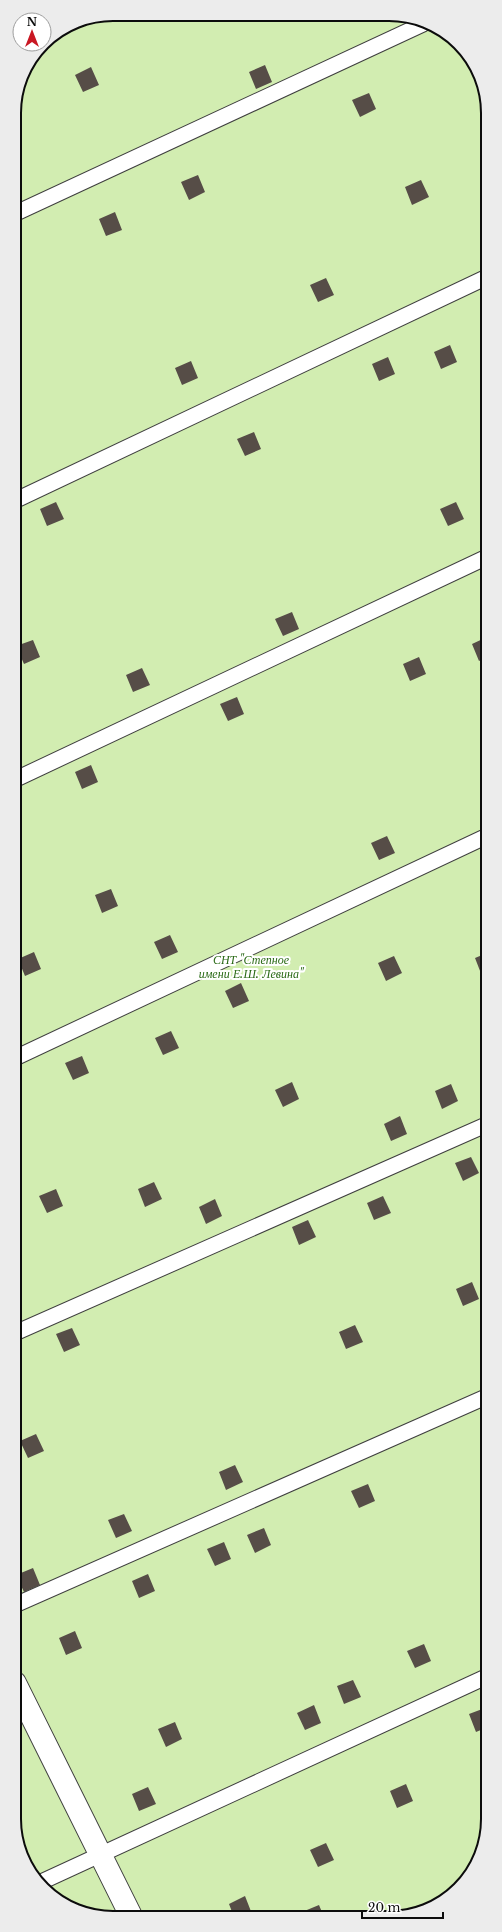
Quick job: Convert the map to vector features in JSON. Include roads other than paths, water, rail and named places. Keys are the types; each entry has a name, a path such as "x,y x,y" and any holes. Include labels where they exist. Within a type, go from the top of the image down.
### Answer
{"street":[{"path":"21,1695 129,1911"}],"lane":[{"path":"21,211 419,26"},
{"path":"21,498 481,280"},
{"path":"21,777 481,560"},
{"path":"21,1055 481,839"},
{"path":"21,1330 481,1127"},
{"path":"21,1602 481,1399"},
{"path":"45,1880 481,1679"}],"park label":[{"name":"СНТ \"Степное имени Е.Ш. Левина\"","path":"251,966"}]}
